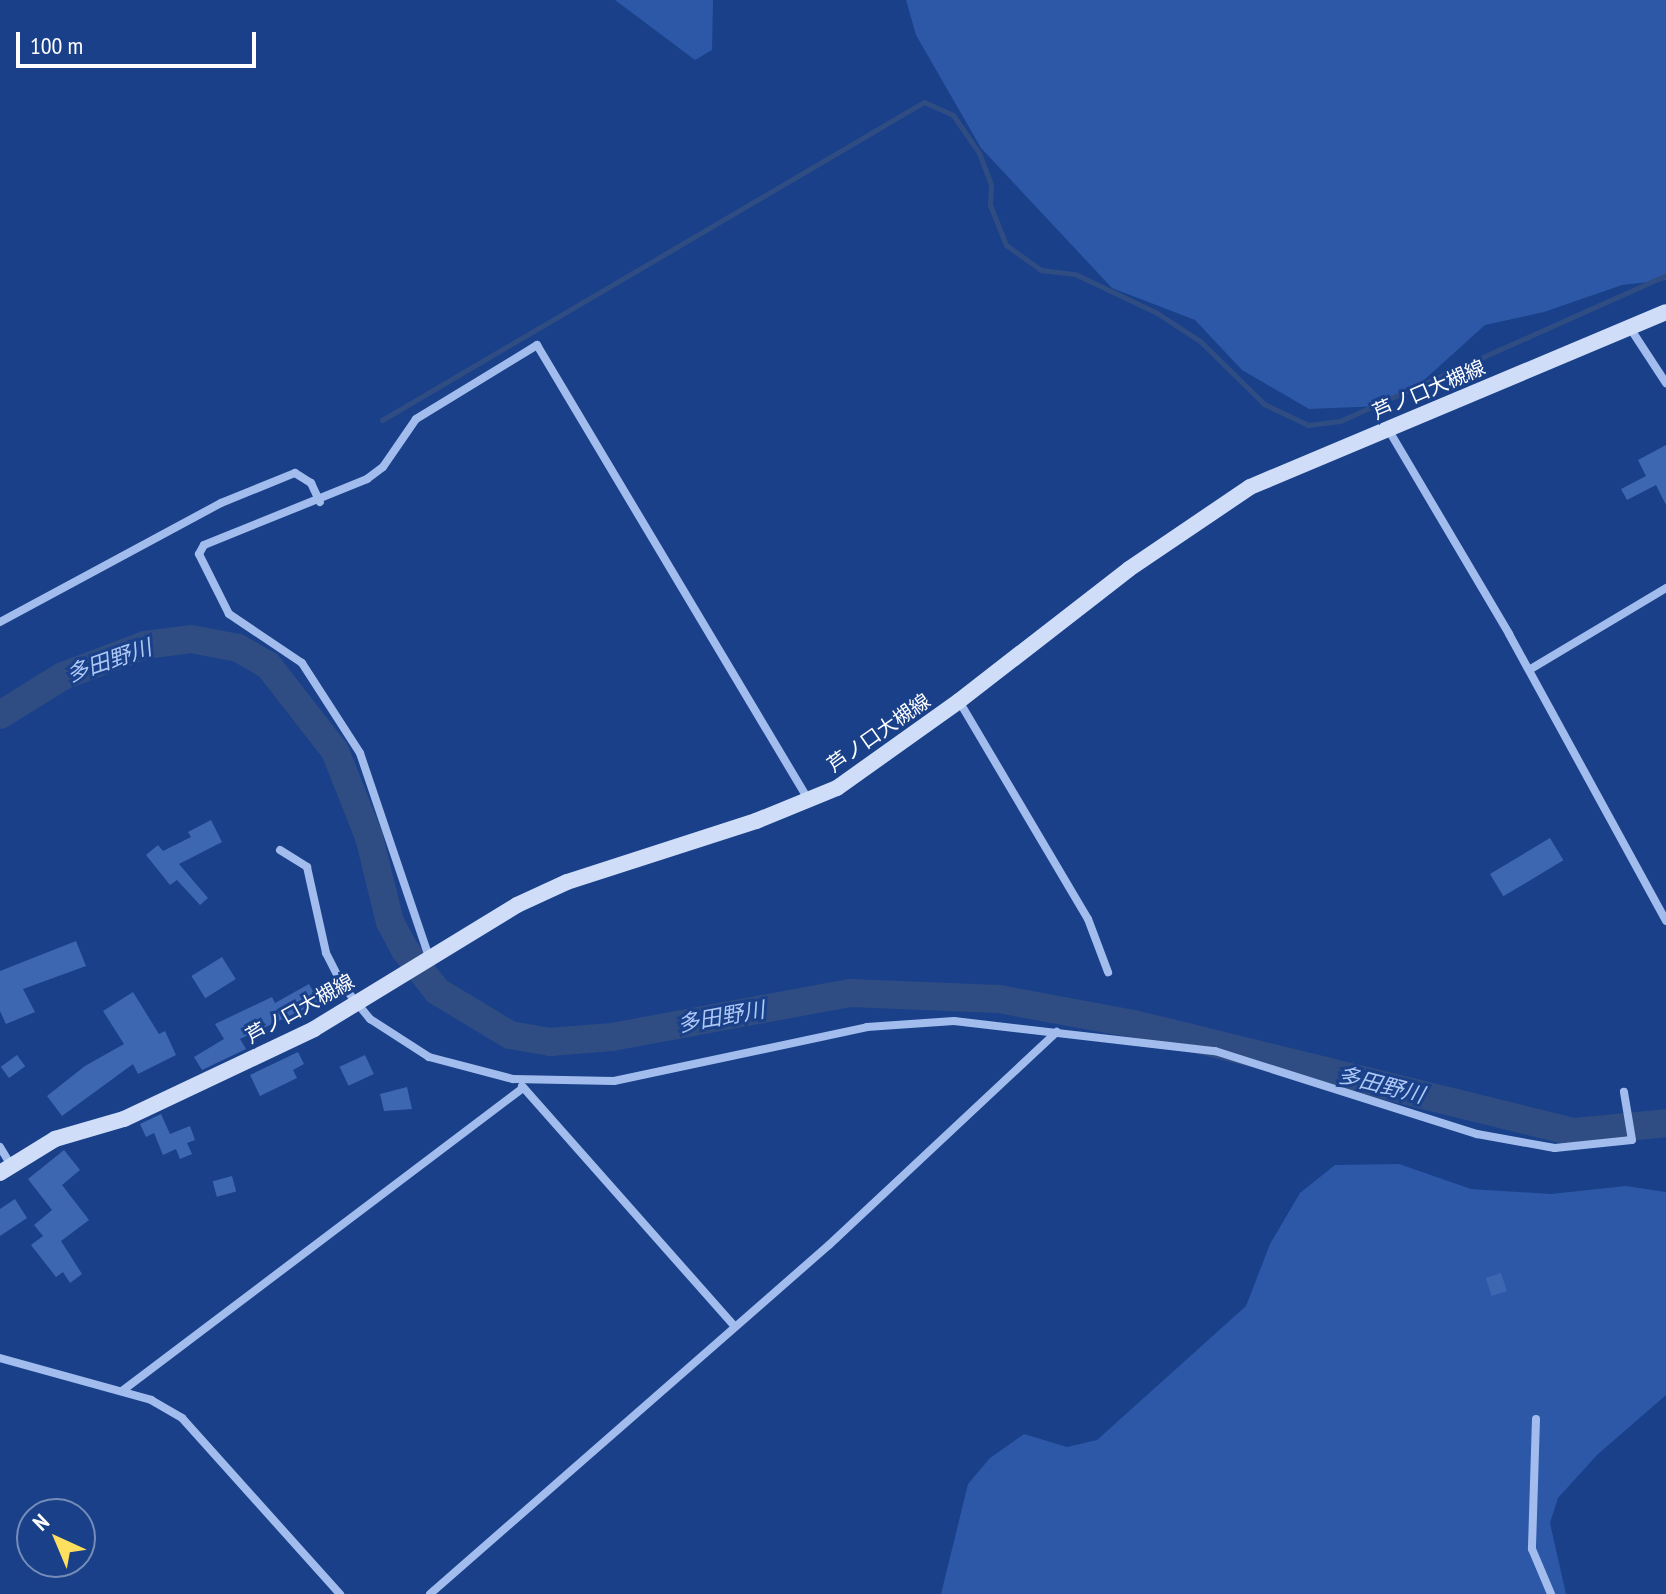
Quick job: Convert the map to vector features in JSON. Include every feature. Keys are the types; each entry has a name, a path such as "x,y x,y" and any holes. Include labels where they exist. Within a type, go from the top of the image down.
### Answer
{"main road":[{"name":"芦ノ口大槻線","path":"5,1169 55,1139 124,1119 168,1100 356,1003 429,957 577,878 808,800 860,775 1202,516 1250,487 1666,312"}],"street":[{"path":"1630,328 1666,383"},
{"path":"429,957 385,817 340,719 292,653 229,614 201,563 204,545 320,502 383,467 407,430 430,409 537,345 808,800"},
{"path":"1388,429 1529,670 1666,921"},
{"path":"0,622 221,503 295,473 311,483 320,502"},
{"path":"1529,670 1666,588"},
{"path":"959,701 1088,919 1108,972"},
{"path":"280,850 307,867 326,953 356,1003 384,1030 429,1057 516,1079 614,1081 867,1027 954,1021 1215,1051 1477,1134 1555,1148 1632,1140 1624,1092"},
{"path":"430,1594 987,1103 1057,1032"},
{"path":"516,1079 734,1326"},
{"path":"122,1391 523,1088"},
{"path":"0,1147 5,1169"},
{"path":"0,1358 122,1391 182,1418 340,1594"},
{"path":"1536,1419 1532,1549 1551,1594"}],"shaded area":[{"path":"615,0 713,0 712,50 695,60"},
{"path":"906,0 1666,0 1666,280 1622,285 1544,312 1485,325 1413,390 1380,406 1309,409 1242,370 1195,320 1112,288 981,148 916,35"},
{"path":"1399,1164 1471,1189 1551,1194 1626,1186 1666,1192 1666,1395 1597,1455 1558,1498 1550,1523 1566,1594 941,1594 968,1484 990,1458 1024,1434 1067,1447 1097,1440 1246,1306 1270,1244 1300,1193 1335,1165"}],"building":[{"path":"1666,445 1666,505 1656,485 1627,500 1621,489 1646,476 1638,460"},
{"path":"211,820 222,842 179,864 208,898 200,905 177,880 170,885 146,855 158,845 163,851 191,837 188,832"},
{"path":"1550,838 1563,860 1503,896 1490,874"},
{"path":"76,941 86,966 23,989 35,1012 6,1024 0,1011 0,971"},
{"path":"222,957 236,979 205,998 191,976"},
{"path":"309,984 319,1002 240,1039 246,1049 202,1070 194,1057 224,1039 215,1024 272,997 275,1003"},
{"path":"133,992 159,1034 165,1031 176,1055 138,1074 133,1064 62,1116 47,1096 85,1066 124,1044 103,1011"},
{"path":"298,1052 304,1064 293,1070 297,1078 260,1096 250,1075"},
{"path":"17,1055 25,1066 9,1078 1,1067"},
{"path":"365,1055 374,1074 348,1086 340,1067"},
{"path":"407,1087 412,1109 384,1111 380,1094"},
{"path":"161,1114 170,1134 190,1126 195,1140 187,1143 192,1154 180,1159 176,1149 163,1155 154,1133 146,1137 140,1124"},
{"path":"64,1150 80,1170 62,1185 89,1220 61,1241 82,1274 70,1283 63,1272 56,1277 31,1245 43,1236 34,1225 52,1210 28,1179"},
{"path":"232,1176 236,1191 217,1197 213,1181"},
{"path":"15,1199 27,1218 0,1236 0,1209"},
{"path":"1501,1273 1507,1291 1492,1296 1486,1278"}],"waterway":[{"path":"382,420 924,102 953,115 979,153 991,185 990,205 1006,245 1041,270 1075,274 1157,313 1200,341 1264,404 1308,425 1340,421 1666,275"},
{"name":"多田野川","path":"0,715 63,676 145,645 191,639 238,648 268,665 335,751 369,837 390,922 405,950 437,991 510,1035 550,1042 612,1037 850,993 999,999 1134,1024 1575,1132 1666,1123"}]}
